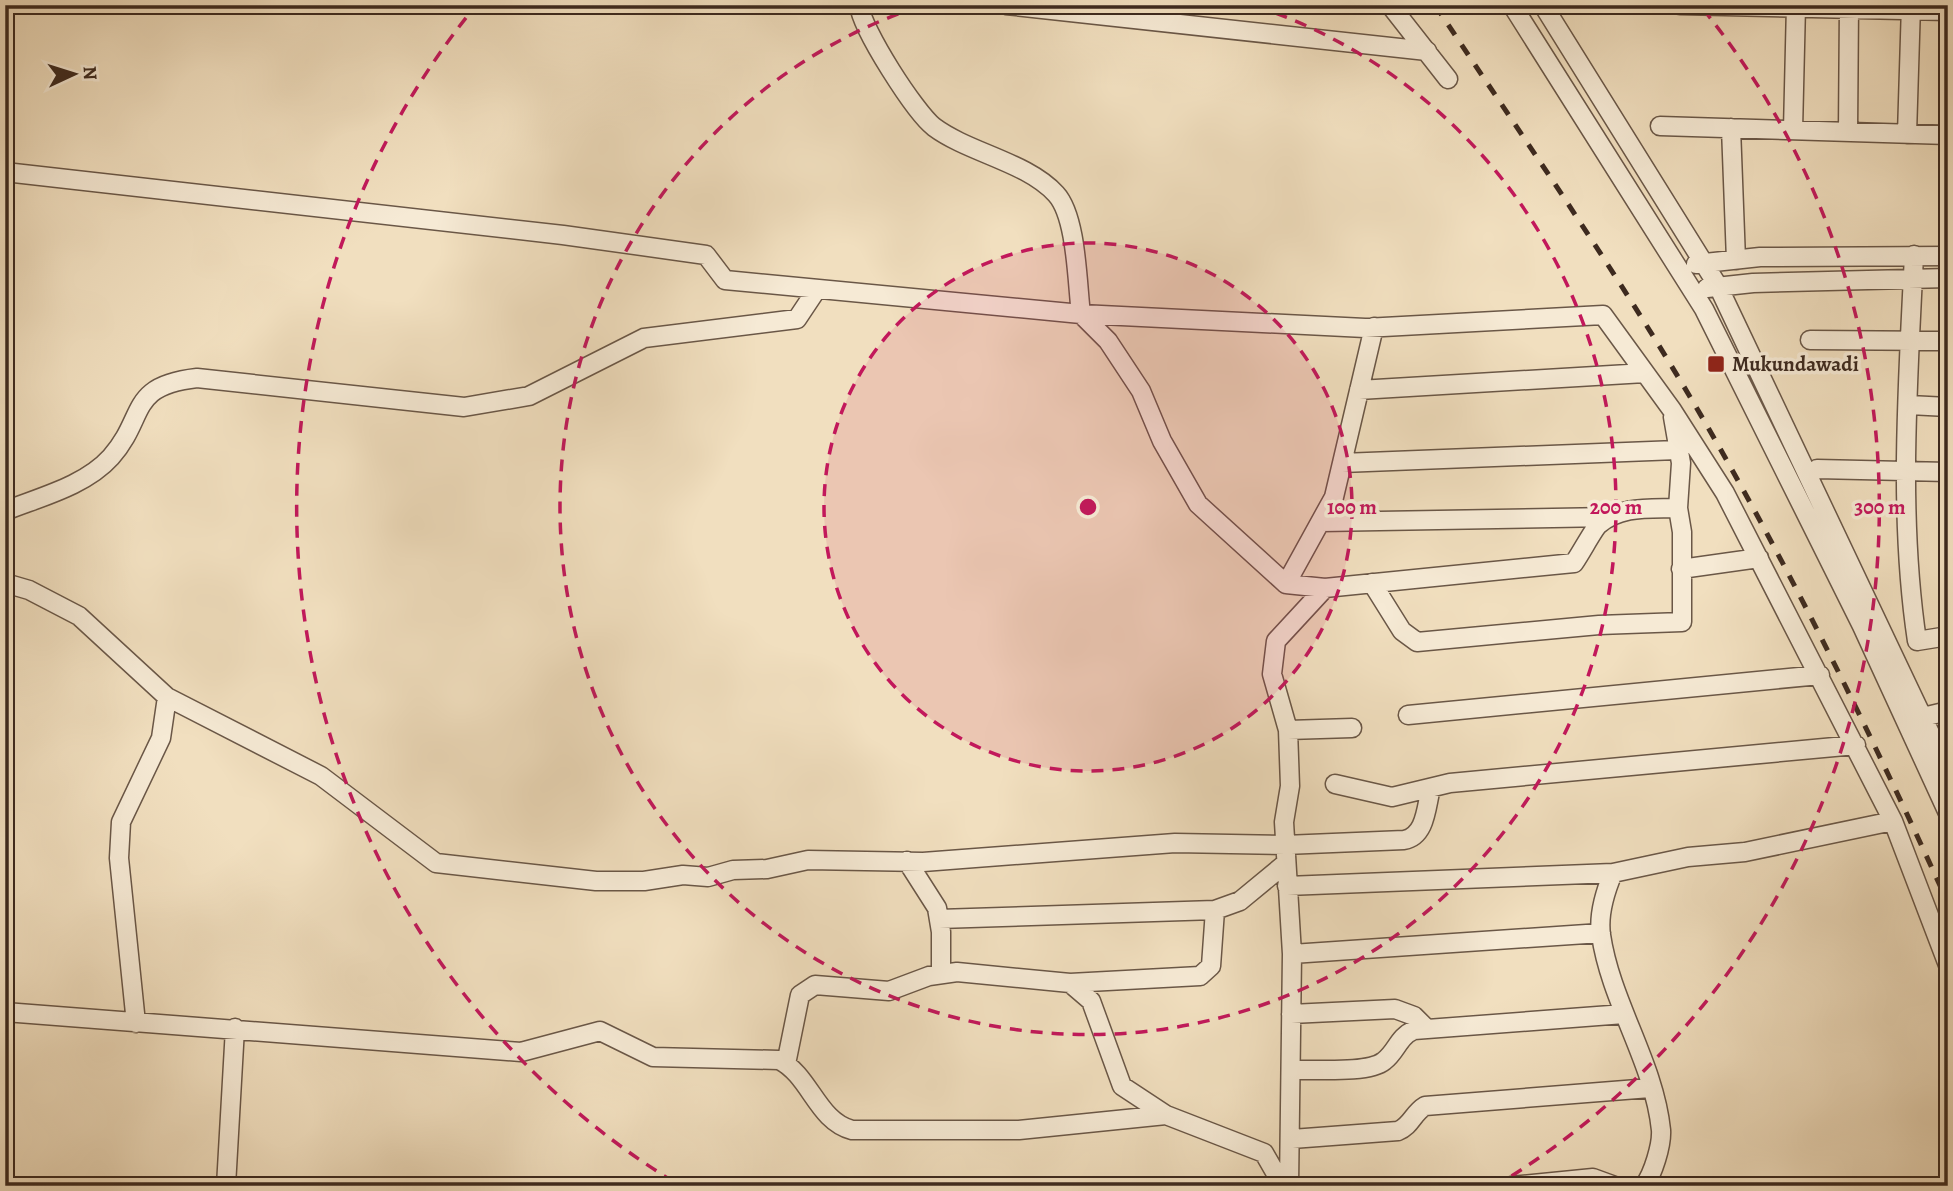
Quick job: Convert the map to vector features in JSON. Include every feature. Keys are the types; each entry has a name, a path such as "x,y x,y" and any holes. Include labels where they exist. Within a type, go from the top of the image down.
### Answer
{"street":[{"path":"859,5 860,16 880,56 934,127 1036,179 1057,194 1068,214 1082,314 1108,341 1141,391 1162,441 1198,504 1286,584 1325,588 1574,563 1589,544 1596,527 1620,510 1678,508"},
{"path":"1006,5 1138,12 1427,51"},
{"path":"1390,5 1448,79"},
{"path":"1512,5 1693,291 1856,614 1948,813"},
{"path":"1543,5 1718,286 1891,657 1947,766"},
{"path":"1680,5 1911,8 1948,11"},
{"path":"1793,130 1796,6"},
{"path":"1849,7 1849,132"},
{"path":"1907,134 1911,8"},
{"path":"1660,125 1948,135"},
{"path":"1731,128 1736,260"},
{"path":"5,172 563,235 705,255 725,280 1082,314 1374,327 1603,315 1672,410 1725,493 1893,821 1948,965"},
{"path":"1914,255 1906,471 1910,595 1917,641"},
{"path":"1678,267 1773,257 1948,256"},
{"path":"1693,291 1718,286 1948,278"},
{"path":"5,511 77,482 111,457 145,398 170,381 197,378 464,407 529,396 644,338 797,319 817,289"},
{"path":"1286,584 1334,497 1374,327"},
{"path":"1810,340 1948,341"},
{"path":"1359,390 1645,373"},
{"path":"1909,405 1948,407"},
{"path":"1372,583 1402,631 1417,642 1599,625 1682,622 1682,531 1678,508 1681,463 1672,410"},
{"path":"1342,463 1677,450"},
{"path":"1817,469 1948,472"},
{"path":"1321,522 1611,517"},
{"path":"1682,569 1759,558"},
{"path":"5,583 29,590 79,617 167,697 321,776 436,863 596,881 643,881 683,875 708,877 733,870 767,869 808,860 907,861 1175,843 1285,854 1413,838 1421,830 1431,788"},
{"path":"1289,1186 1292,1139 1292,954 1284,822 1290,786 1288,730 1272,674 1276,641 1325,588"},
{"path":"1891,657 1917,641 1948,636"},
{"path":"1408,715 1820,676"},
{"path":"136,1023 119,841 124,810 161,738 167,697"},
{"path":"1923,717 1948,711"},
{"path":"1288,730 1352,729"},
{"path":"1335,784 1392,797 1464,782 1856,745"},
{"path":"1287,886 1613,873 1688,858 1745,852 1893,821"},
{"path":"939,919 1215,910 1240,901 1285,854"},
{"path":"907,861 937,908 941,973"},
{"path":"1613,873 1603,897 1601,933 1623,1014 1644,1061 1661,1132 1649,1179 1644,1186"},
{"path":"786,1064 800,995 809,987 823,984 890,991 941,973 1070,983 1200,976 1211,966 1215,910"},
{"path":"1292,954 1601,933"},
{"path":"1070,983 1091,1001 1122,1086 1167,1115 1264,1153 1283,1186"},
{"path":"1291,1014 1395,1009 1414,1016 1426,1028"},
{"path":"5,1012 521,1052 600,1031 653,1057 779,1060 786,1064 834,1122 852,1130 1019,1130 1167,1115"},
{"path":"1292,1070 1373,1067 1391,1054 1402,1035 1426,1028 1623,1014"},
{"path":"226,1186 235,1028"},
{"path":"1292,1139 1398,1131 1406,1128 1417,1111 1426,1106 1650,1088"},
{"path":"1511,1186 1593,1178 1615,1186"}],"railway":[{"path":"1435,5 1625,291 1697,408 1789,575 1844,683 1948,903"}],"place":[{"name":"Mukundawadi","path":"1716,364"}]}
